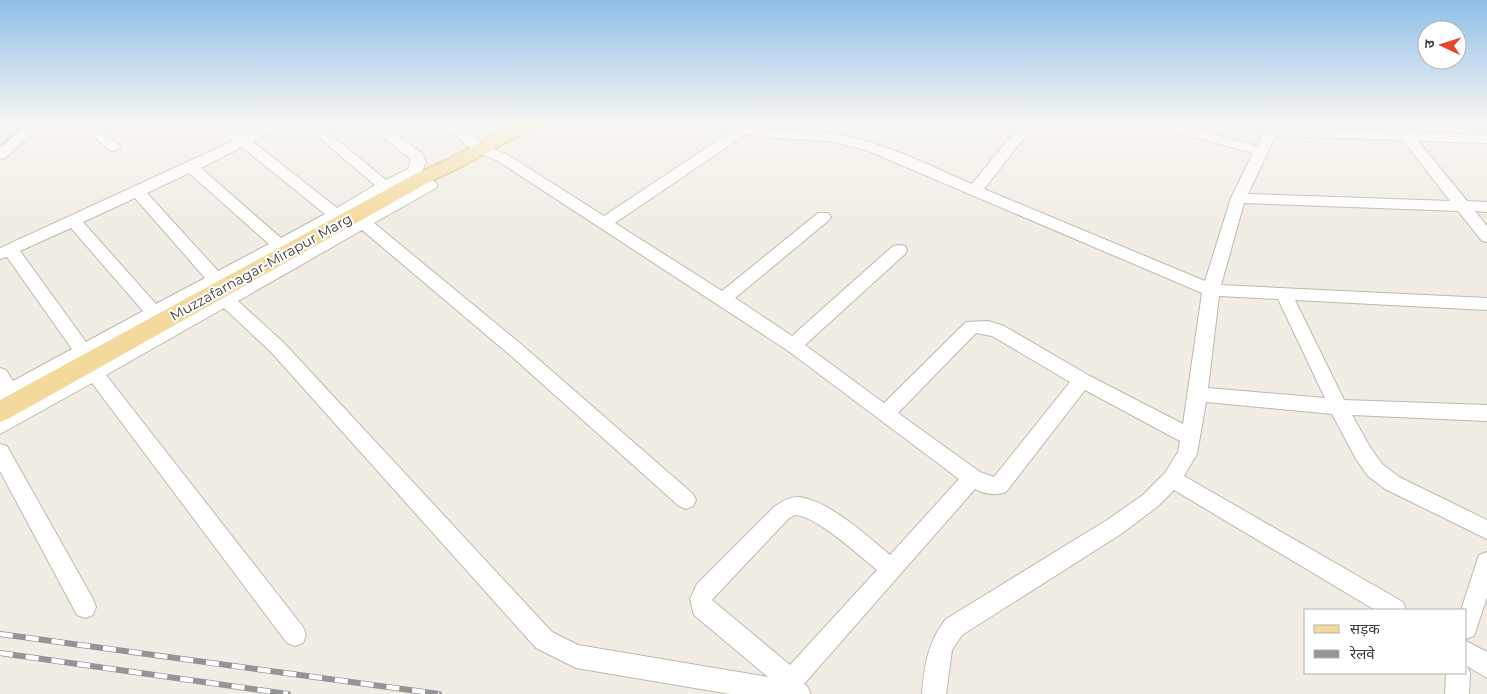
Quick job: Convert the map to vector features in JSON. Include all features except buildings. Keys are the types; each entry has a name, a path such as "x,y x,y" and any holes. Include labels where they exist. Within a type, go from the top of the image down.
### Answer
{"main road":[{"name":"Muzzafarnagar-Mirapur Marg","path":"0,412 418,175 449,166 465,157"}],"street":[{"path":"83,351 5,251 209,157"},
{"path":"264,157 336,215"},
{"path":"350,157 385,186"},
{"path":"418,157 418,175"},
{"path":"502,157 605,222 793,345 973,478 994,486 1003,483 1082,380"},
{"path":"605,222 695,157"},
{"path":"896,157 1211,290 1487,304"},
{"path":"974,190 1001,157"},
{"path":"934,694 937,660 942,644 954,627 1114,526 1150,501 1172,479 1187,454 1198,394 1211,290 1238,198 1257,157"},
{"path":"1424,157 1487,237"},
{"path":"191,166 280,245"},
{"path":"0,375 5,393 336,215 385,186 418,175"},
{"path":"0,426 431,185 418,175"},
{"path":"137,191 216,280"},
{"path":"1238,198 1487,207"},
{"path":"723,299 823,217"},
{"path":"73,220 154,313"},
{"path":"364,223 516,350 686,500"},
{"path":"793,345 899,250"},
{"path":"1284,294 1338,407 1363,453 1383,477 1487,530"},
{"path":"226,300 277,346 544,640 576,656 791,689"},
{"path":"885,414 972,327 978,326 998,331 1082,380 1190,437"},
{"path":"94,374 294,635"},
{"path":"1198,394 1338,407 1487,413"},
{"path":"0,452 85,607"},
{"path":"791,689 891,568 973,478"},
{"path":"1172,479 1393,609"},
{"path":"791,689 702,607 701,599 705,591 781,513 790,507 797,506 817,513 891,568"},
{"path":"1467,625 1487,562"},
{"path":"1467,653 1487,666"},
{"path":"1458,674 1458,694"}],"railway":[{"path":"0,634 439,694"},
{"path":"0,653 288,694"}]}
